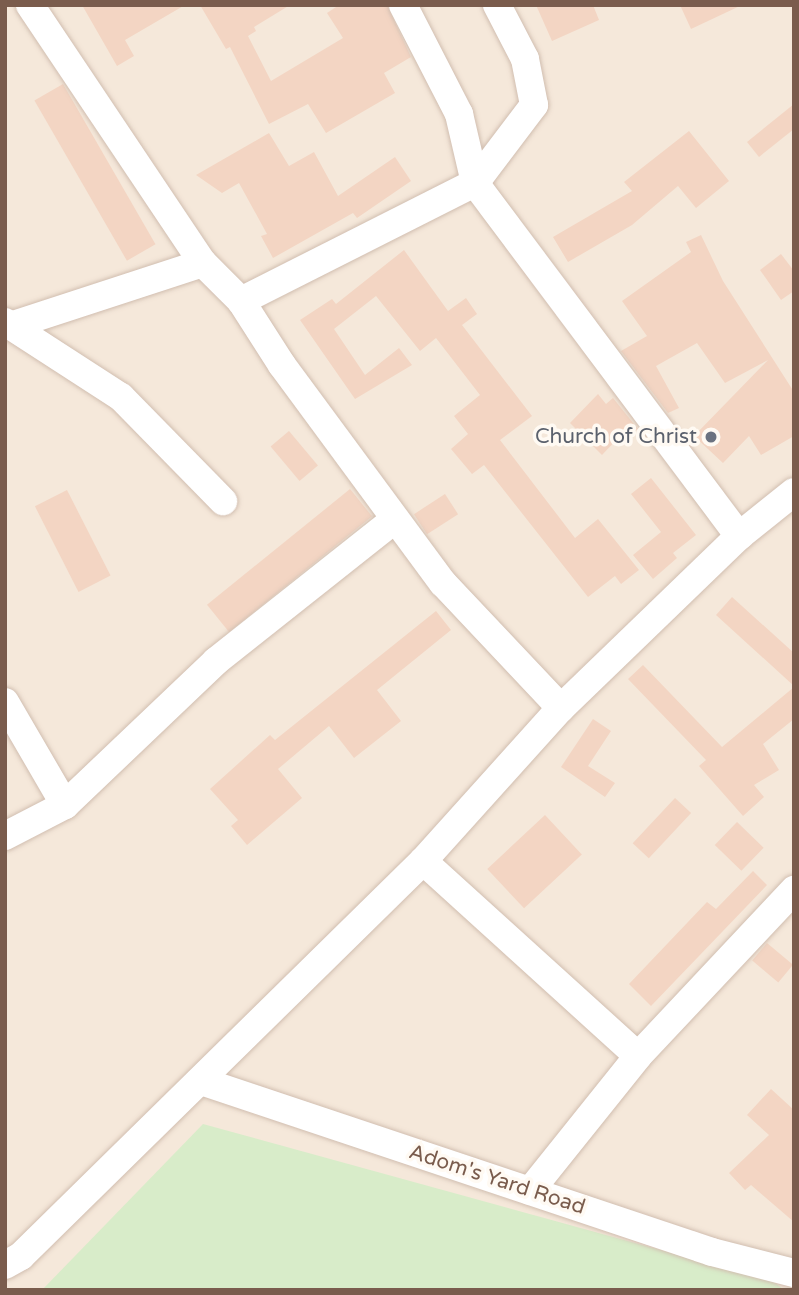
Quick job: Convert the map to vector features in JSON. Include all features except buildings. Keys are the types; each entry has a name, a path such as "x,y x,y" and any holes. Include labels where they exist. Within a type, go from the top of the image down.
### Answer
{"street":[{"path":"30,5 203,263 241,301 282,365 443,583 561,708"},
{"path":"403,5 459,114 475,183 740,536"},
{"path":"241,301 475,183 534,105 524,59 497,5"},
{"path":"8,324 203,263"},
{"path":"8,324 121,397 223,501"},
{"path":"5,1265 21,1256 424,861 561,708 740,536 794,492"},
{"path":"5,836 65,805 216,662 395,519"},
{"path":"5,702 65,805"},
{"path":"424,861 638,1056"},
{"path":"530,1191 638,1056 794,890"},
{"name":"Adom's Yard Road","path":"201,1081 712,1252 794,1273"}],"shaded area":[{"path":"5,5 794,5 794,1290 5,1290"}],"green space":[{"path":"203,1124 773,1281 784,1290 42,1290"}],"place":[{"name":"Church of Christ","path":"711,437"}]}
